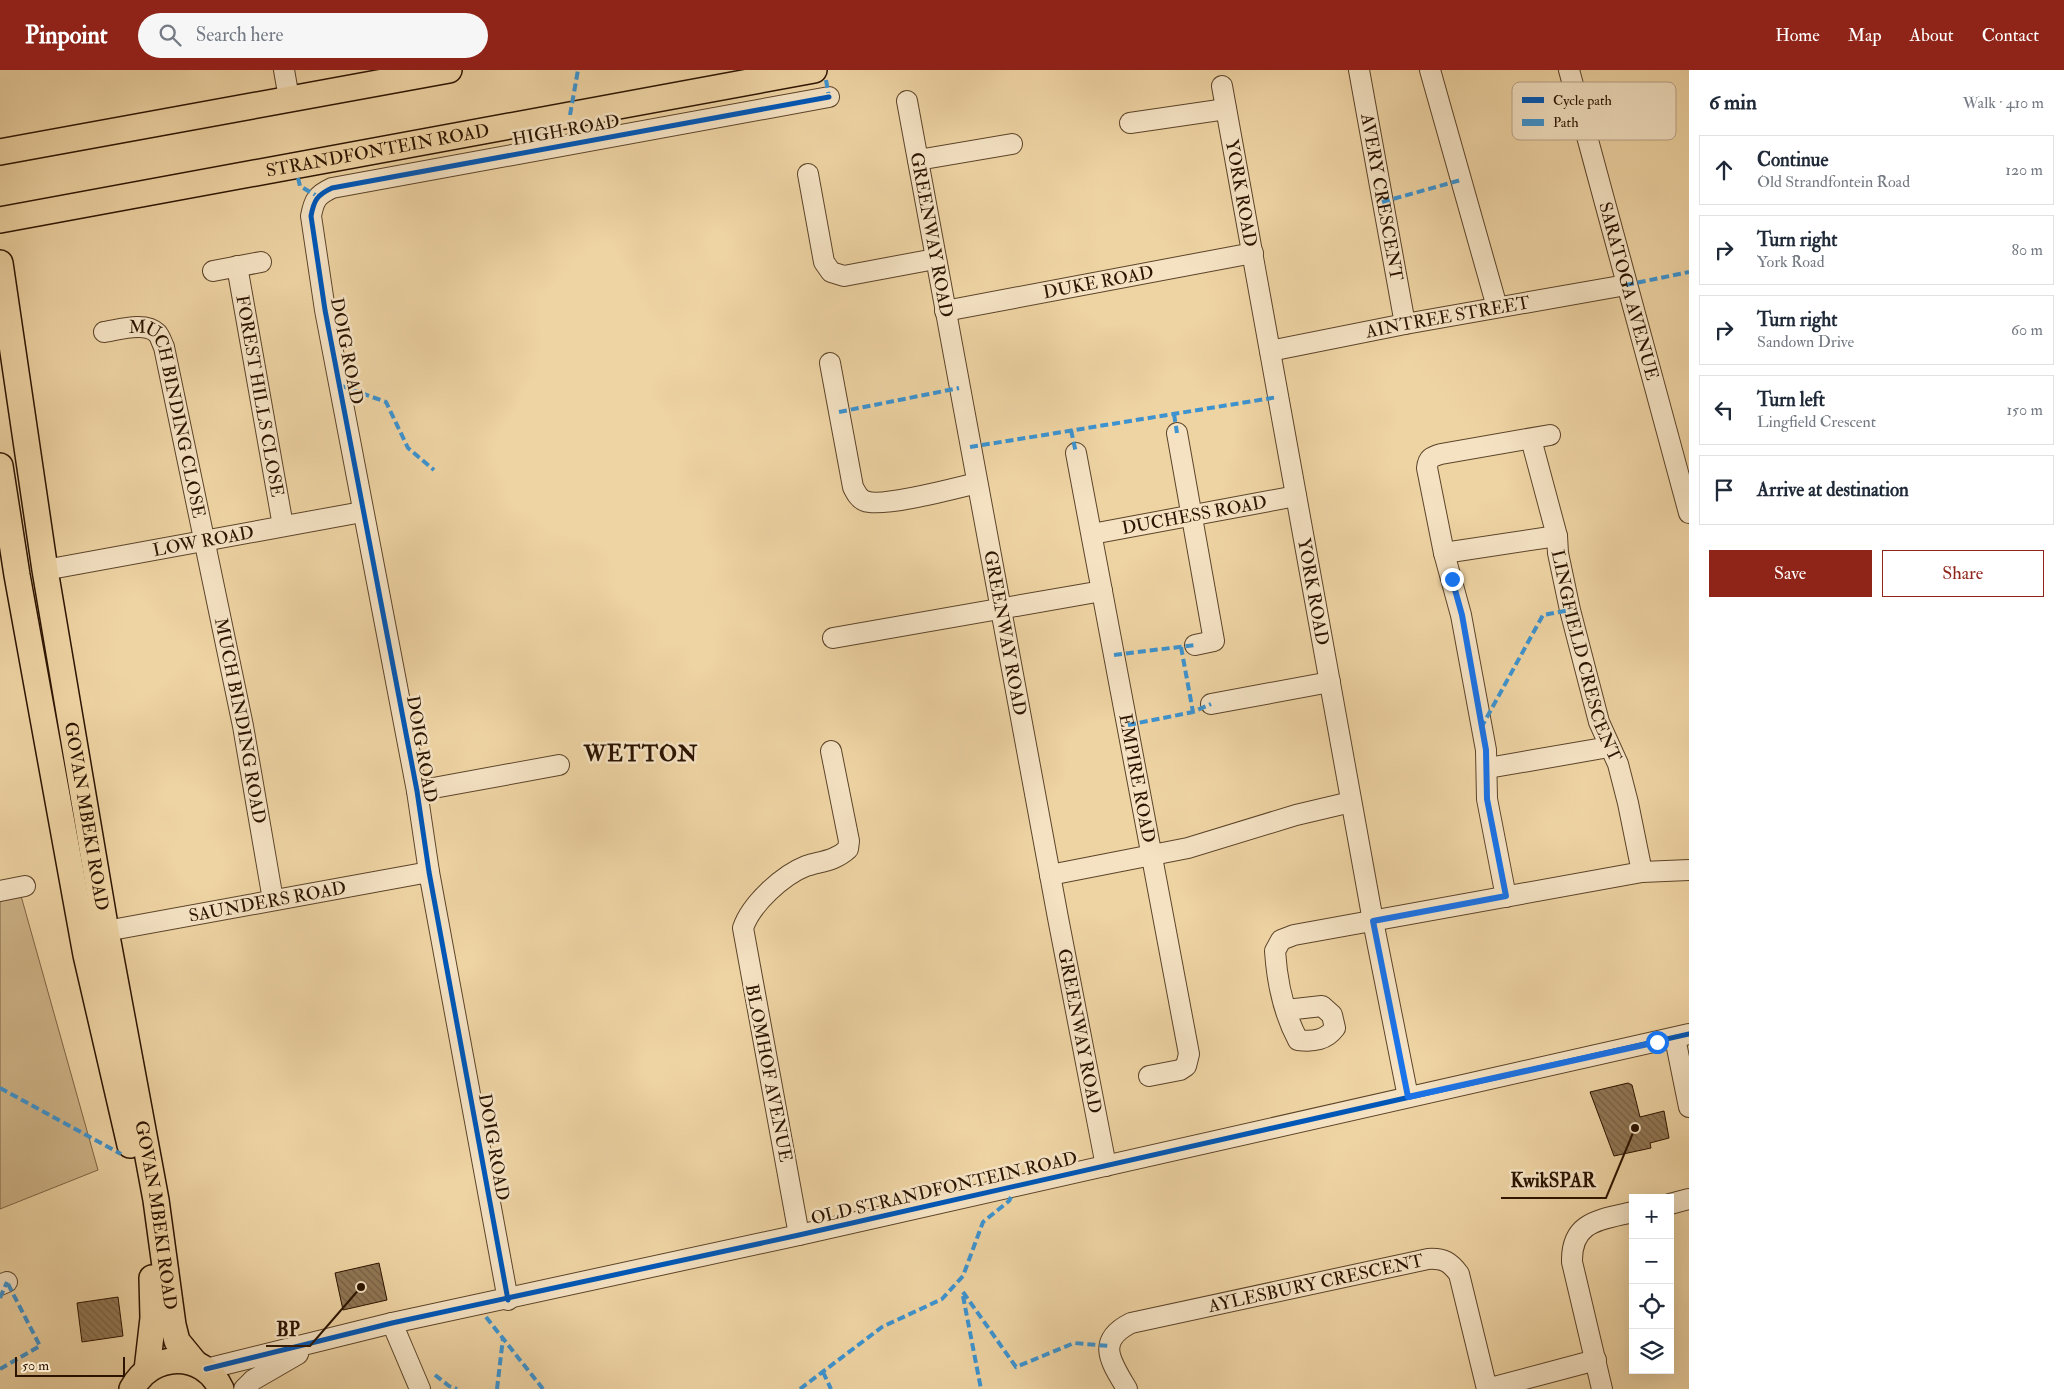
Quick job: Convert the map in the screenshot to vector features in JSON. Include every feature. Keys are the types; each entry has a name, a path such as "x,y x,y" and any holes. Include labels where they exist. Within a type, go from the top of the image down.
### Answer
{"main road":[{"path":"0,152 449,70"},
{"name":"STRANDFONTEIN ROAD","path":"0,220 814,70"},
{"name":"GOVAN MBEKI ROAD","path":"0,263 45,570 106,931 156,1200 173,1325 177,1341 221,1389"},
{"name":"GOVAN MBEKI ROAD","path":"0,466 9,577 86,955 134,1164 140,1200 154,1302 136,1384"},
{"path":"136,1384 158,1363 170,1360 200,1366"}],"street":[{"name":"AVERY CRESCENT","path":"1359,70 1404,324"},
{"path":"1430,70 1497,307"},
{"name":"YORK ROAD","path":"1222,86 1373,921 1408,1097"},
{"name":"HIGH ROAD","path":"314,202 320,194 332,188 829,96"},
{"name":"GREENWAY ROAD","path":"907,101 1050,875 1106,1166"},
{"path":"1130,123 1226,108"},
{"name":"SARATOGA AVENUE","path":"1588,140 1626,285 1682,458 1689,513"},
{"path":"918,160 1012,144"},
{"path":"808,174 824,262 831,272 844,276 935,259"},
{"name":"DOIG ROAD","path":"314,202 311,216 324,310 417,791 429,872 508,1300"},
{"name":"DUKE ROAD","path":"945,311 1253,253"},
{"path":"213,271 261,262"},
{"name":"FOREST HILLS CLOSE","path":"237,266 283,526"},
{"name":"AINTREE STREET","path":"1270,350 1497,307 1626,285"},
{"name":"MUCH BINDING CLOSE","path":"104,332 135,327 147,328 157,332 164,348 204,542"},
{"path":"830,363 853,487 858,496 864,501 884,502 977,484"},
{"path":"1177,433 1214,641 1195,645"},
{"name":"LINGFIELD CRESCENT","path":"1506,896 1487,799 1485,782 1488,768 1462,615 1444,553 1427,468 1428,460 1431,457 1441,454 1540,437 1561,571 1570,610 1599,722 1618,764 1642,872"},
{"name":"EMPIRE ROAD","path":"1076,453 1189,1060 1186,1066 1180,1070 1149,1076"},
{"name":"DUCHESS ROAD","path":"1092,534 1296,496"},
{"name":"LOW ROAD","path":"45,570 362,512"},
{"path":"1444,553 1557,536"},
{"name":"MUCH BINDING ROAD","path":"204,542 242,726 273,900"},
{"path":"833,638 1102,591"},
{"path":"1211,704 1330,682"},
{"path":"1488,768 1609,747"},
{"name":"BLOMHOF AVENUE","path":"799,1235 743,933 745,921 751,913 775,886 790,874 807,866 834,859 848,849 849,841 831,751"},
{"path":"417,791 559,765"},
{"path":"1050,875 1188,848 1296,815 1352,802"},
{"path":"1286,1010 1275,951 1281,940 1294,935 1642,872 1689,870"},
{"name":"SAUNDERS ROAD","path":"106,931 429,872"},
{"path":"0,891 25,886"},
{"path":"1682,1036 1689,1107"},
{"name":"OLD STRANDFONTEIN ROAD","path":"200,1366 317,1343 392,1323 508,1300 1682,1036"},
{"path":"1674,1203 1689,1199"},
{"path":"1602,1389 1572,1262 1573,1244 1580,1230 1590,1224 1629,1213"},
{"name":"AYLESBURY CRESCENT","path":"1127,1389 1112,1364 1109,1346 1112,1336 1119,1329 1131,1323 1428,1259 1442,1258 1452,1265 1459,1274 1486,1389"},
{"path":"392,1323 420,1389"},
{"name":"OLD STRANDFONTEIN ROAD","path":"244,1389 273,1367 317,1343"},
{"path":"1486,1389 1596,1360"}],"shaded area":[{"path":"16,878 98,1170 0,1209 0,881"}],"building":[{"path":"1628,1083 1632,1085 1640,1117 1664,1111 1669,1138 1650,1143 1651,1148 1614,1156 1590,1092"},
{"path":"379,1263 387,1300 343,1310 335,1273"},
{"path":"118,1297 123,1336 82,1342 77,1303"}],"marked path":[{"path":"570,115 578,70"},
{"path":"826,80 829,97"},
{"path":"298,178 300,186 317,196"},
{"path":"1382,202 1461,180"},
{"path":"1626,285 1689,272"},
{"path":"339,385 386,402 408,448 434,470"},
{"path":"839,412 959,388"},
{"path":"970,447 1278,397"},
{"path":"1174,414 1177,433"},
{"path":"1071,430 1076,453"},
{"path":"1481,728 1543,615 1570,610"},
{"path":"1114,655 1195,645"},
{"path":"1181,647 1193,712"},
{"path":"1128,725 1193,712 1211,704"},
{"path":"0,1088 121,1154"},
{"path":"800,1389 882,1327 942,1299 963,1276 983,1222 1009,1201 1011,1197"},
{"path":"0,1298 7,1282"},
{"path":"0,1369 40,1346 7,1282"},
{"path":"963,1292 1016,1367 1074,1343 1109,1346"},
{"path":"963,1296 981,1389"},
{"path":"486,1317 543,1389"},
{"path":"497,1389 503,1338"},
{"path":"823,1372 831,1389"},
{"path":"435,1375 449,1386 457,1389"}],"cycle path":[{"path":"508,1300 429,872 417,791 325,310 311,216 312,210 320,196 332,188 829,97"},
{"path":"206,1369 392,1323 799,1235 1689,1034"}],"place":[{"name":"KwikSPAR","path":"1635,1128"},
{"name":"BP","path":"361,1287"}],"district":[{"name":"WETTON","path":"641,753"}],"route":[{"path":"1452,579 1462,615 1486,750 1488,768 1485,782 1487,799 1506,896 1373,921 1408,1097 1657,1042"}]}
